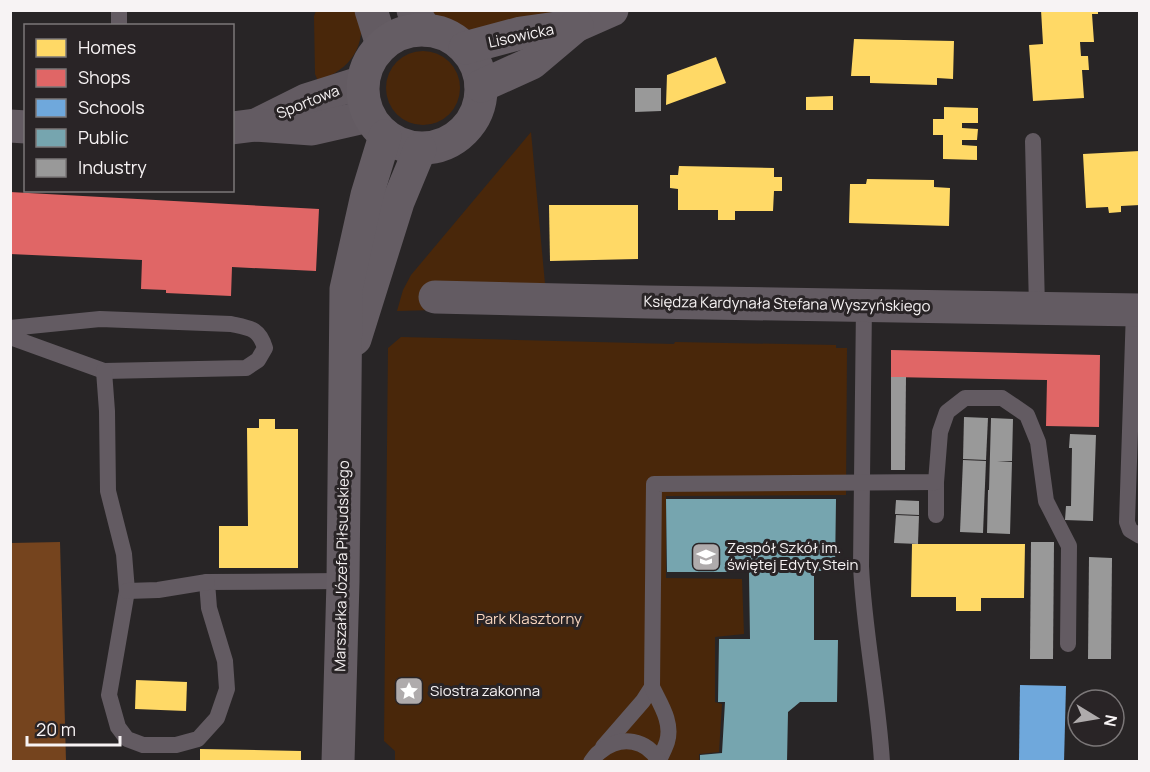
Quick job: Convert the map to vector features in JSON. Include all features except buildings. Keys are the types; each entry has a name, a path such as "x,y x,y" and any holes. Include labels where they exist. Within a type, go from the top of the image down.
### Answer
{"main road":[{"name":"Lisowicka","path":"481,86 532,63 578,25 612,10"},
{"path":"419,20 465,48 476,66 481,86 477,110 464,131 444,144 420,148 402,145 377,126 363,100 363,82 369,62 382,45 419,20"},
{"name":"Lisowicka","path":"465,48 521,33 578,25"},
{"name":"Marszałka Józefa Piłsudskiego","path":"338,762 343,581 346,289 368,195 377,126"},
{"name":"Marszałka Józefa Piłsudskiego","path":"345,369 398,202 420,148"}],"street":[{"path":"371,10 382,45"},
{"name":"Sportowa","path":"244,126 306,100 363,82"},
{"name":"Sportowa","path":"244,126 312,129 377,126"},
{"name":"Księdza Kardynała Stefana Wyszyńskiego","path":"435,297 1137,310"}],"lane":[{"path":"1033,141 1037,308"},
{"path":"864,305 862,599 880,727 882,762"},
{"path":"1137,310 1127,522 1130,530 1140,536"},
{"path":"10,328 100,319 231,324 250,328 261,336 265,348 258,360 246,368 104,371 10,337"},
{"path":"104,371 108,491 123,554 127,591 109,695 118,727 128,740 143,745 176,745 198,739 218,718 227,689 225,661 209,608 207,582"},
{"path":"936,515 940,432 947,412 965,398 1002,398 1027,415 1038,442 1046,501 1069,546 1068,644"},
{"path":"596,756 618,742 631,740 650,750 659,761 668,741 669,726 652,687 654,484 936,482"},
{"path":"127,591 158,590 207,582 343,581"},
{"path":"596,756 643,701 652,687"}],"green space":[{"path":"316,11 361,11 362,24 358,46 348,63 330,76 318,81 315,74 314,16"},
{"path":"429,11 556,11 505,27 477,31 458,26"},
{"path":"423,51 437,54 449,62 457,74 460,88 457,102 449,114 437,122 423,125 409,122 397,114 389,102 386,88 389,74 397,62 409,54"},
{"path":"531,132 545,284 434,310 397,311 403,290 411,275"},
{"name":"Park Klasztorny","path":"401,337 674,344 675,342 836,345 836,348 847,348 846,495 666,496 666,578 742,579 744,634 715,637 715,702 722,704 719,752 699,754 699,762 395,762 395,751 384,741 388,348"}],"shaded area":[{"path":"60,542 66,761 11,761 11,543"}],"place":[{"name":"Zespół Szkół im. świętej Edyty Stein","path":"706,557"},
{"name":"Siostra zakonna","path":"409,691"}]}
